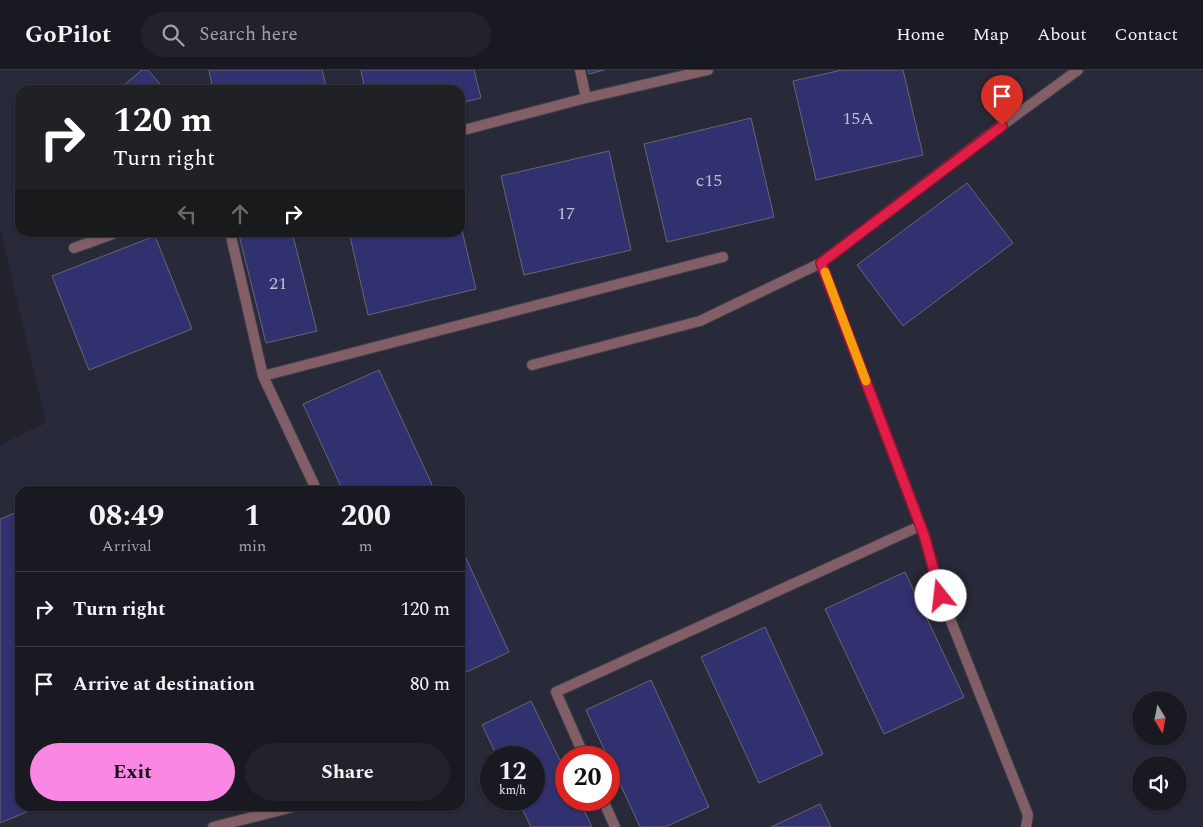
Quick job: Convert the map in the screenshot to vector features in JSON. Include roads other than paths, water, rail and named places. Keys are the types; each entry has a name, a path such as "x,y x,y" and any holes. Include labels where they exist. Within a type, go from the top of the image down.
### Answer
{"lane":[{"path":"580,70 586,98"},
{"path":"465,130 586,98 708,70"},
{"path":"532,364 700,321 821,263 986,137 1078,70"},
{"path":"74,248 104,237"},
{"path":"231,237 263,376 315,486"},
{"path":"263,376 722,257"},
{"path":"821,263 920,526 941,596 1028,815 1026,827"},
{"path":"580,746 556,692 920,526"},
{"path":"212,827 276,811"},
{"path":"608,811 615,827"}]}
